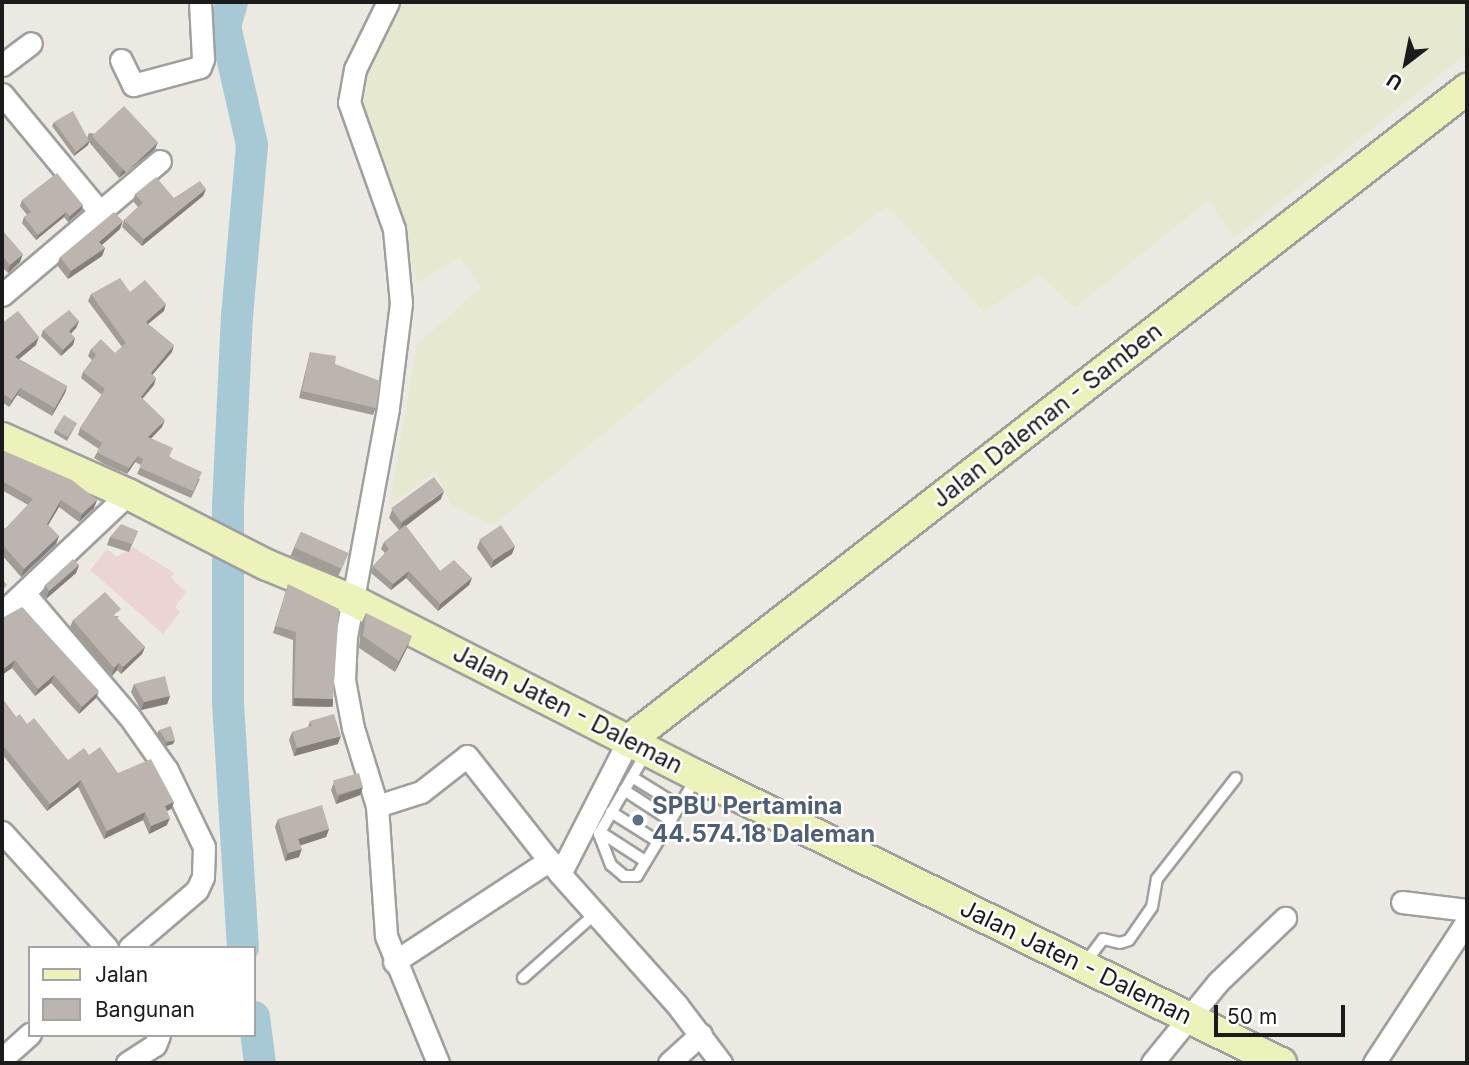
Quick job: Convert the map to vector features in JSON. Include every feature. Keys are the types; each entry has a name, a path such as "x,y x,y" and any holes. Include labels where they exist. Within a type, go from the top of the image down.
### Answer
{"main road":[{"name":"Jalan Daleman - Samben","path":"638,746 1467,89"},
{"name":"Jalan Jaten - Daleman","path":"2,438 128,494 181,524 267,565 352,600 697,776 1281,1063"}],"street":[{"path":"121,60 132,85 200,67 203,59 200,2"},
{"path":"388,2 355,69 349,102 394,229 401,303 388,408 352,600 344,680 353,728 377,806 381,904 398,960 438,1063"},
{"path":"2,65 31,43"},
{"path":"2,94 100,212"},
{"path":"2,295 160,161"},
{"path":"2,612 26,594 128,494"},
{"path":"26,594 129,716 167,770 204,847 203,877 197,890 131,946"},
{"path":"398,960 555,867 638,746"},
{"path":"377,806 421,792 467,756 594,915 701,1034 721,1063"},
{"path":"2,832 105,946"},
{"path":"1402,902 1467,910"},
{"path":"1152,1063 1219,982 1285,918"},
{"path":"1374,1063 1467,921"},
{"path":"668,1063 701,1034"},
{"path":"2,1059 28,1036"},
{"path":"127,1063 155,1045 158,1037"}],"lane":[{"path":"638,746 632,777 600,832 611,865 624,876 637,876 697,776"},
{"path":"632,777 679,806"},
{"path":"1084,965 1103,939 1120,943 1129,940 1152,907 1157,879 1236,778"},
{"path":"624,790 670,820"},
{"path":"611,812 657,841"},
{"path":"600,832 645,861"},
{"path":"523,978 594,915"}],"shaded area":[{"path":"133,547 174,573 171,578 186,592 175,607 180,612 163,634 90,570 107,549 117,557"}],"green space":[{"path":"398,2 1467,2 1467,53 1234,238 1208,200 1075,308 1039,275 984,312 887,206 783,285 493,525 451,505 435,471 389,507 417,345 481,287 459,257 418,283 357,88"}],"building":[{"path":"124,106 158,143 126,173 92,136"},
{"path":"73,111 89,141 76,152 54,122"},
{"path":"57,173 83,205 70,216 66,212 38,235 24,217 31,212 22,200"},
{"path":"156,177 174,198 200,181 206,189 144,239 124,220 143,203 135,194"},
{"path":"114,212 123,221 99,242 105,248 71,271 60,257"},
{"path":"3,231 23,254 10,265 2,256"},
{"path":"120,278 130,292 145,280 166,304 146,322 174,345 151,373 156,378 141,397 165,420 148,437 173,448 169,457 202,472 193,491 140,468 143,459 138,456 129,468 97,452 102,443 80,428 105,389 83,372 96,355 91,349 101,339 115,353 126,343 91,294"},
{"path":"69,310 79,321 69,331 75,338 63,350 43,330"},
{"path":"18,311 39,337 15,357 67,386 55,408 20,388 12,400 2,393 2,323"},
{"path":"310,352 336,356 335,364 380,381 376,408 302,391"},
{"path":"64,415 77,423 68,437 55,429"},
{"path":"2,450 72,480 97,500 82,514 61,500 47,524 59,536 24,569 2,544 2,525 5,529 33,499 2,481"},
{"path":"434,477 444,491 401,522 391,508"},
{"path":"121,524 138,531 132,544 110,537"},
{"path":"405,525 440,571 454,560 472,578 440,604 409,571 393,584 373,566 389,549 384,542"},
{"path":"501,525 515,546 493,560 479,540"},
{"path":"301,532 349,553 342,569 294,548"},
{"path":"73,559 79,565 49,591 45,585"},
{"path":"2,578 7,585 2,591"},
{"path":"288,584 339,609 333,699 294,698 296,632 276,626"},
{"path":"105,592 121,609 114,615 145,647 123,667 119,663 114,668 73,620"},
{"path":"22,607 99,691 82,707 54,675 38,689 15,660 2,670 2,618"},
{"path":"366,613 412,636 399,661 363,636"},
{"path":"165,676 170,696 144,702 134,684"},
{"path":"2,698 16,717 20,714 27,724 34,718 68,760 84,748 89,755 100,747 118,773 151,759 174,802 165,806 170,818 151,826 145,812 107,831 81,780 50,804 2,744"},
{"path":"334,714 341,736 297,748 292,732 312,726 310,721"},
{"path":"171,726 175,740 167,742 159,730"},
{"path":"359,773 363,787 337,795 333,780"},
{"path":"322,805 329,829 298,839 302,849 288,853 278,819"}],"waterway":[{"path":"232,2 225,26 252,145 237,315 228,506 228,703 243,946"},
{"path":"256,1032 260,1063"}],"place":[{"name":"SPBU Pertamina 44.574.18 Daleman","path":"638,820"}]}
